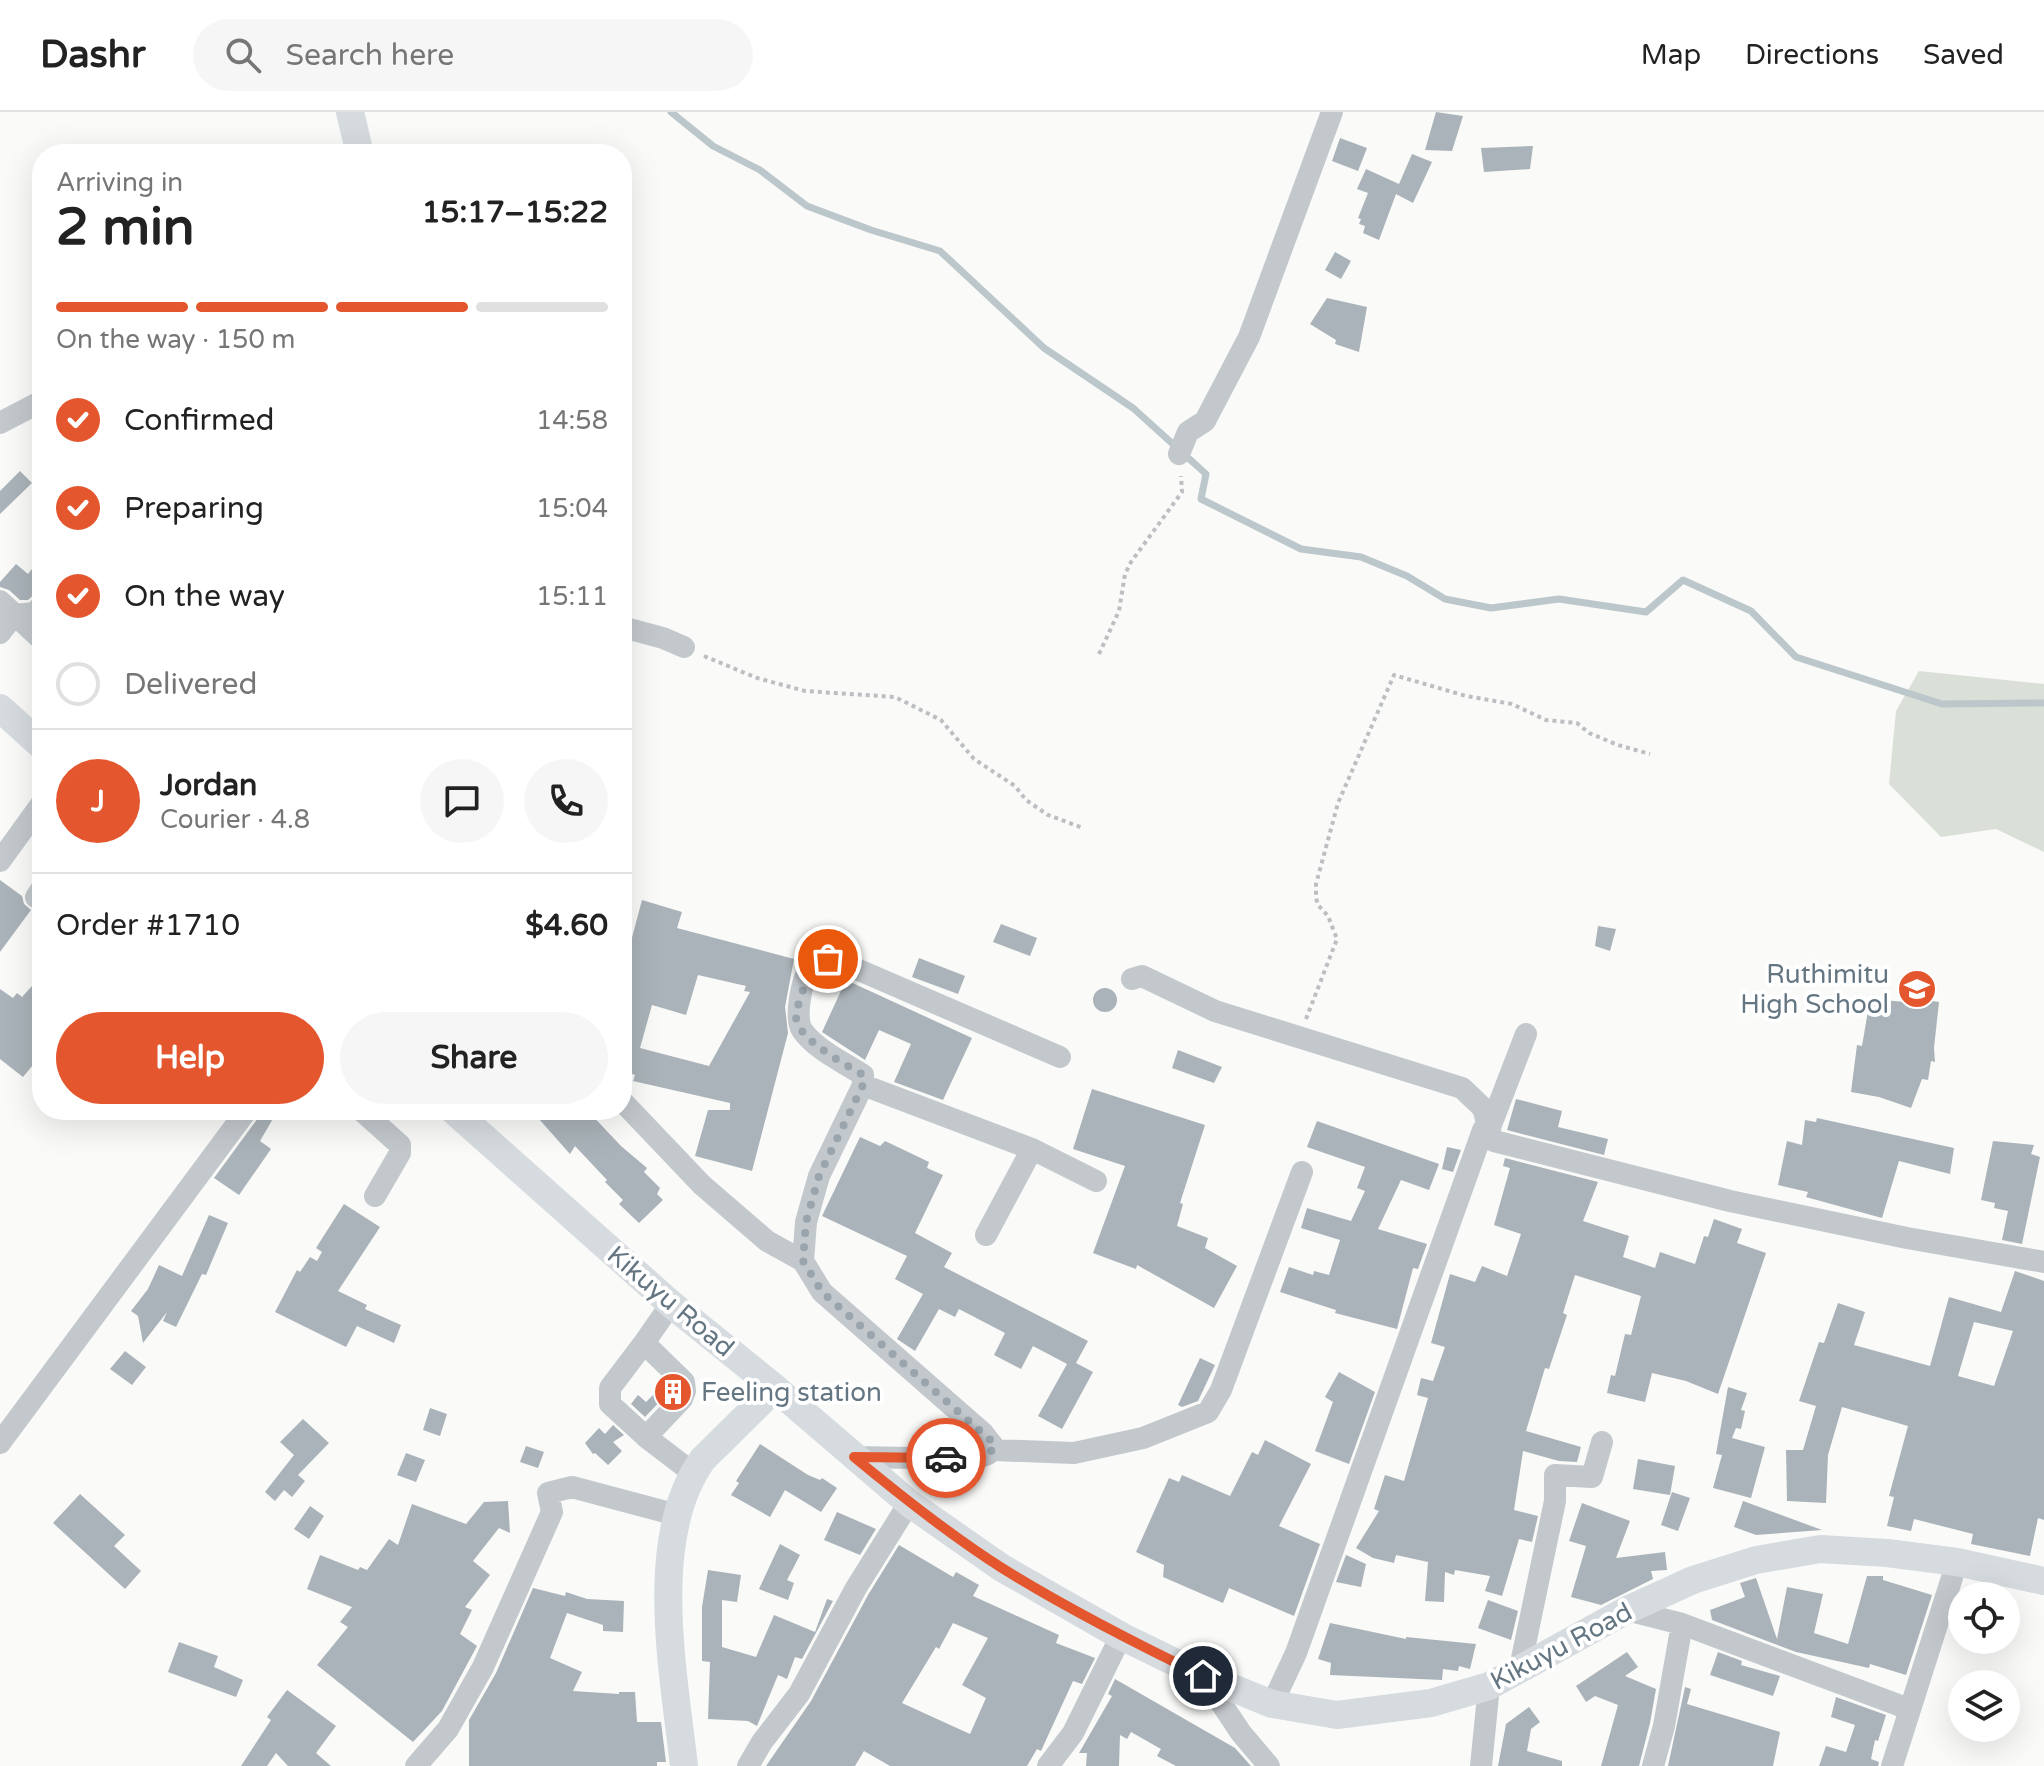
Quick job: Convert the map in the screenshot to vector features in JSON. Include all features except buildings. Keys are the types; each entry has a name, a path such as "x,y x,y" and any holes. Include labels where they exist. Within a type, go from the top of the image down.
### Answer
{"main road":[{"path":"350,112 358,144"},
{"path":"0,708 32,736"},
{"name":"Kikuyu Road","path":"464,1120 671,1304 909,1503 1002,1568 1121,1636 1203,1676 1272,1704 1337,1715 1431,1703 1489,1686 1627,1610 1693,1580 1756,1560 1820,1549 1957,1562 2044,1581"},
{"path":"684,1766 669,1633 671,1547 677,1515 693,1473 740,1420 775,1388"}],"street":[{"path":"1179,454 1188,432 1205,421 1249,337 1332,112"},
{"path":"0,423 32,406"},
{"path":"7,608 32,612"},
{"path":"0,633 7,608"},
{"path":"7,608 32,631"},
{"path":"632,630 684,647"},
{"path":"0,861 32,817"},
{"path":"803,1261 806,1222 819,1176 863,1085 863,1075 809,1039 799,1026 796,1016 809,969 828,959 838,961 1060,1057"},
{"path":"1132,979 1142,976 1215,1011 1462,1088 1483,1108 1494,1141 1730,1201 1907,1238 2044,1262"},
{"path":"1489,1130 1526,1034"},
{"path":"863,1085 1032,1149 1096,1181"},
{"path":"632,1112 702,1185 767,1241 803,1261 822,1292 994,1443 993,1450"},
{"path":"0,1443 240,1120"},
{"path":"372,1120 400,1145 400,1153 375,1196"},
{"path":"1272,1704 1296,1653 1477,1141 1483,1130 1489,1130"},
{"path":"986,1235 1032,1149"},
{"path":"854,1457 975,1459 993,1450 1074,1453 1143,1438 1208,1412 1221,1390 1302,1172"},
{"path":"671,1304 610,1388 608,1397 610,1404 646,1437 693,1473"},
{"path":"644,1343 684,1382 685,1391 682,1399 646,1437"},
{"path":"1520,1668 1555,1501 1555,1475 1592,1477 1602,1442"},
{"path":"416,1766 448,1729 483,1667 552,1512 548,1493 572,1487 677,1515"},
{"path":"748,1766 762,1742 799,1694 856,1588 909,1503"},
{"path":"1892,1766 1957,1562"},
{"path":"1627,1610 1682,1624 1909,1709"},
{"path":"1653,1766 1664,1726 1682,1624"},
{"path":"1048,1766 1073,1733 1121,1636"},
{"path":"1203,1676 1241,1733 1269,1766"},
{"path":"1481,1766 1489,1686"}],"path":[{"path":"1099,654 1119,611 1125,574 1131,562 1182,492 1179,454"},
{"path":"684,647 757,678 805,691 895,697 941,720 974,759 1015,786 1026,800 1048,815 1083,828"},
{"path":"1300,1036 1337,939 1328,916 1316,898 1316,884 1330,828 1394,675 1466,696 1512,704 1546,720 1577,723 1589,733 1650,754"}],"shaded area":[{"path":"1919,671 2044,684 2044,852 1996,829 1941,837 1889,784 1896,711"}],"waterway":[{"path":"671,112 713,146 760,170 807,206 940,251 1044,348 1133,408 1206,474 1201,499 1301,549 1361,557 1407,576 1445,599 1491,608 1559,599 1646,612 1683,580 1751,611 1796,657 1942,704 2044,703"}],"way so far":[{"path":"828,959 809,969 796,1016 809,1039 863,1075 863,1085 819,1176 806,1222 803,1261 822,1292 994,1443 993,1450 983,1457 946,1458"}],"place":[{"name":"Ruthimitu High School","path":"1917,989"},
{"name":"Feeling station","path":"673,1392"}],"route":[{"path":"946,1458 854,1457 909,1503 1002,1568 1121,1636 1203,1676"}]}
